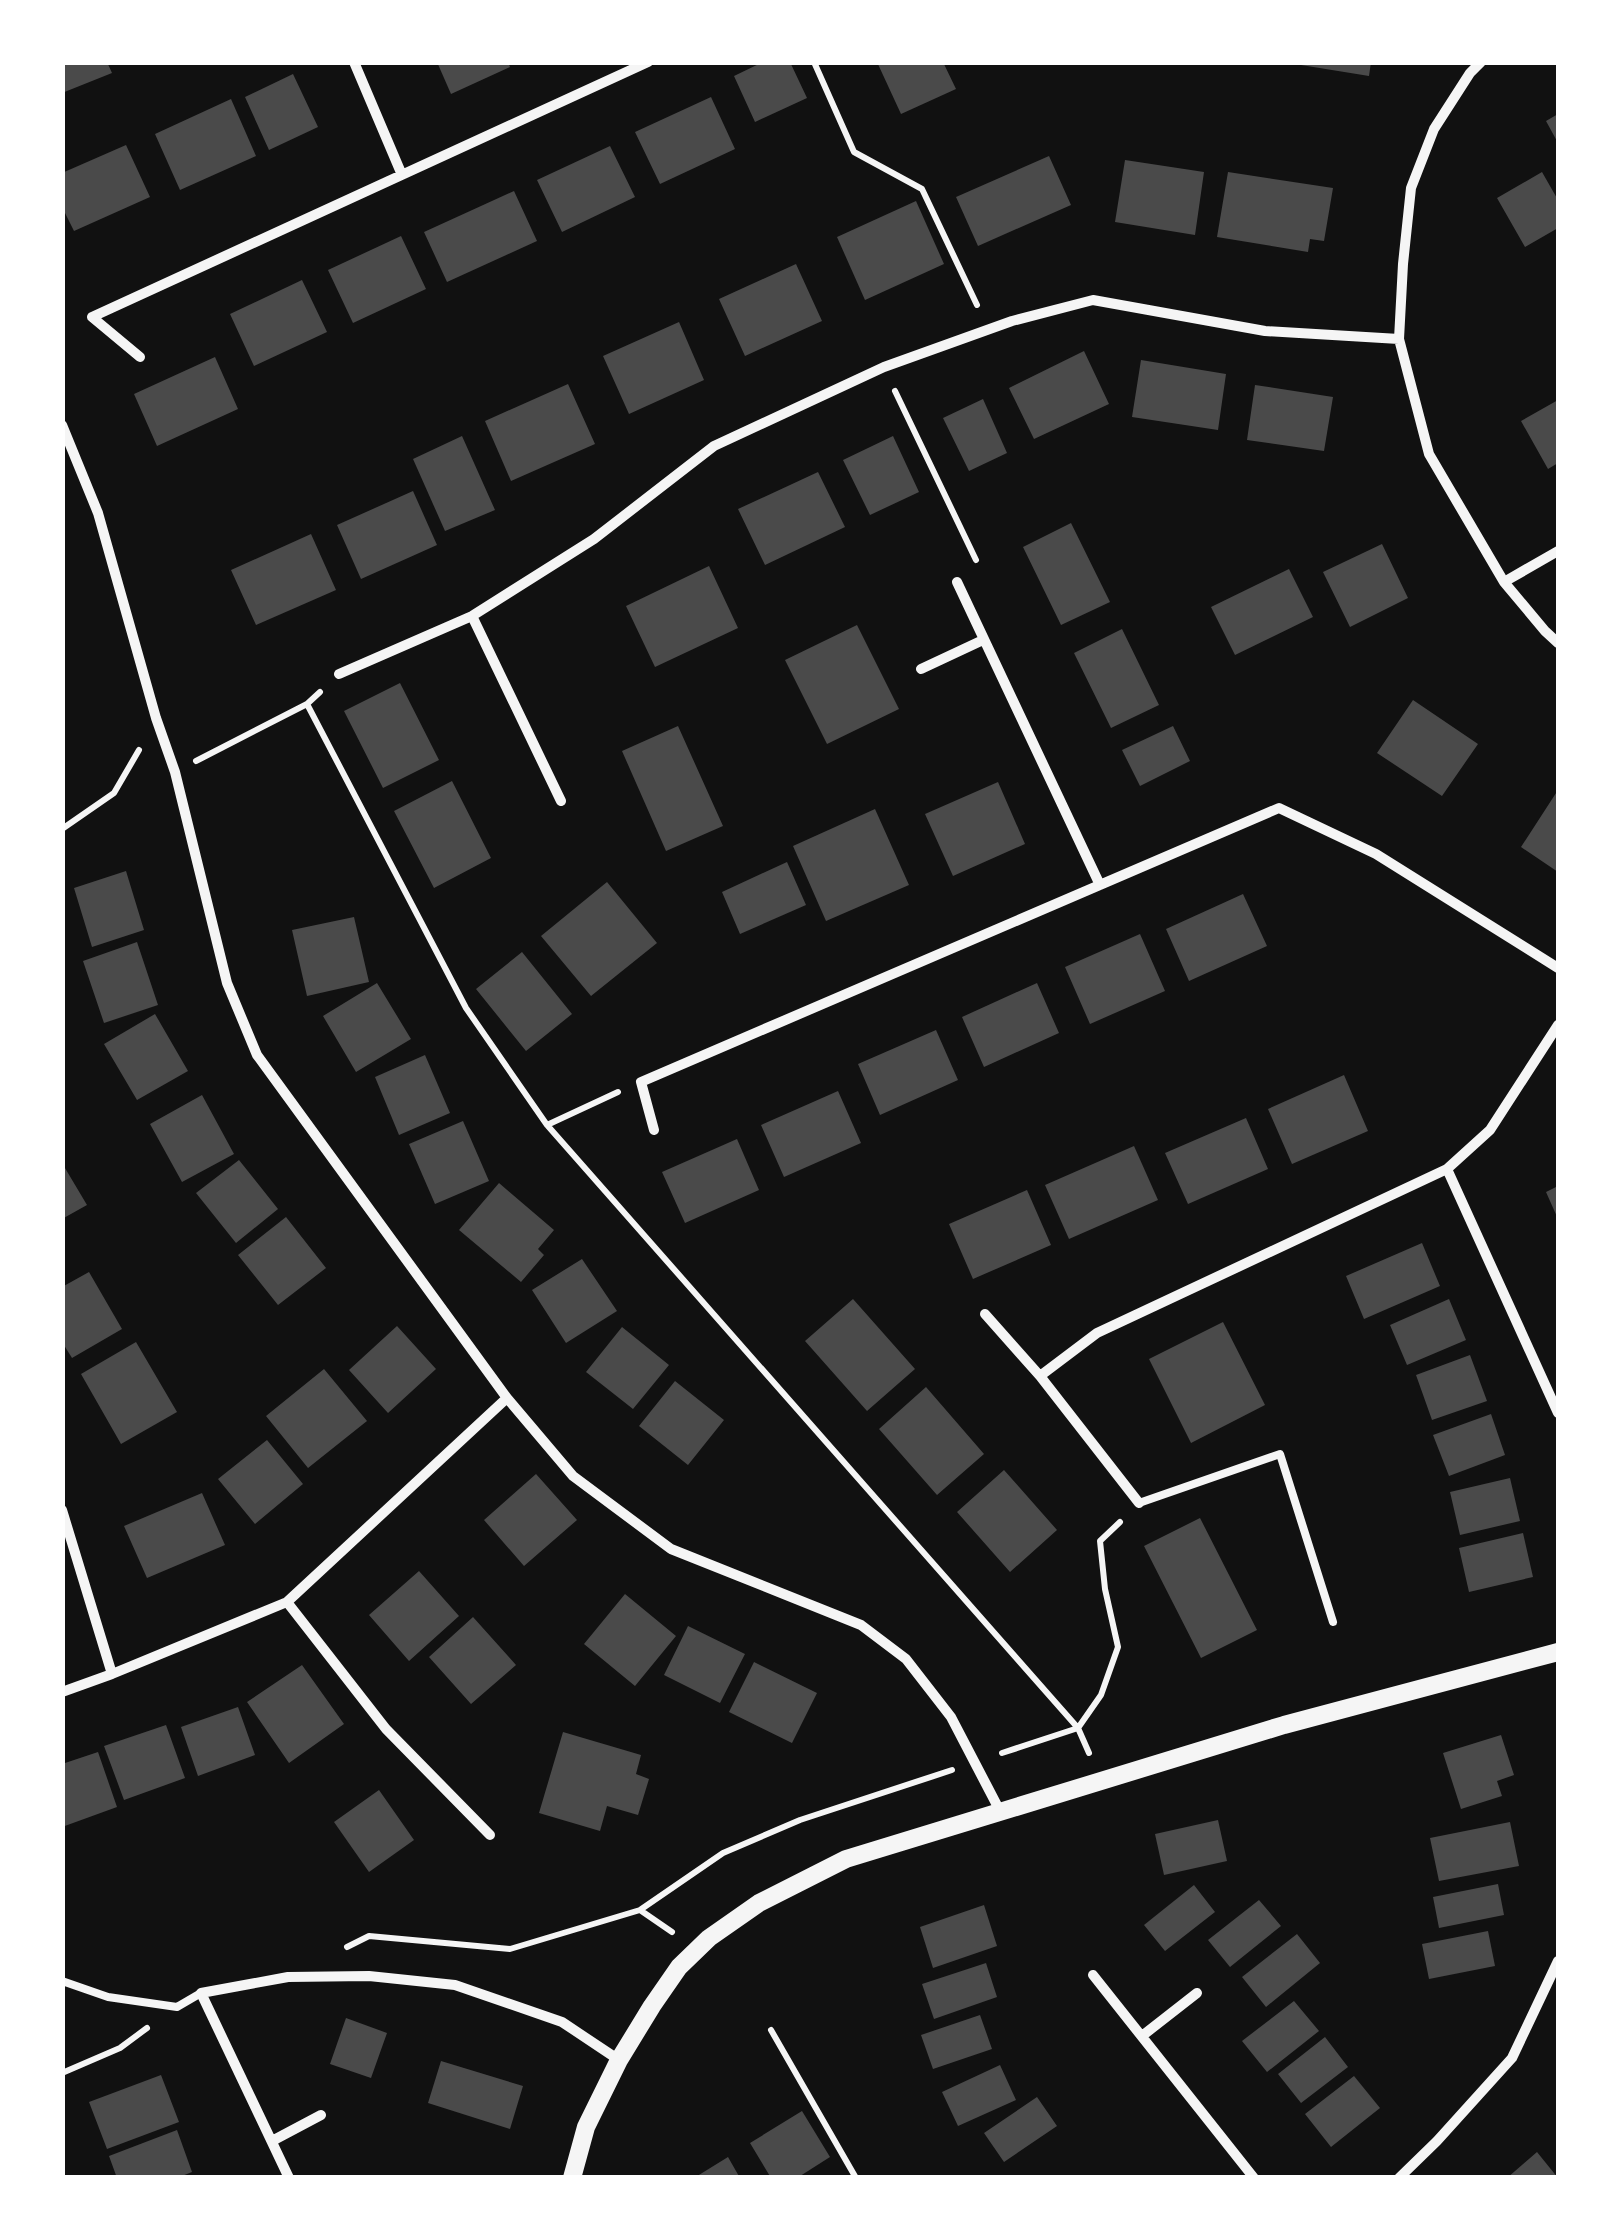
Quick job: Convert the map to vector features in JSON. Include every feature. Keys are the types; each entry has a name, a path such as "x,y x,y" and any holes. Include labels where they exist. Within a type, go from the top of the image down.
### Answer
{"street":[{"path":"354,62 402,175"},
{"path":"140,357 92,317 648,62"},
{"path":"1482,62 1470,72 1434,129 1411,188 1399,339 1429,454 1504,582 1558,643"},
{"path":"339,674 472,616 594,539 714,446 884,367 1012,320 1093,300 1265,331 1399,339"},
{"path":"62,425 98,513 175,772 227,983 257,1055 506,1398 573,1476 670,1549 860,1625 906,1659 950,1717 1000,1812"},
{"path":"1504,582 1558,551"},
{"path":"957,582 1100,885"},
{"path":"472,616 561,802"},
{"path":"921,668 984,640"},
{"path":"654,1130 641,1082 1279,808 1376,854 1558,968"},
{"path":"1040,1376 1097,1334 1447,1170 1490,1130 1558,1024"},
{"path":"1447,1170 1558,1414"},
{"path":"985,1314 1040,1376 1139,1503"},
{"path":"62,1692 287,1602 506,1398"},
{"path":"62,1510 112,1674"},
{"path":"287,1602 386,1729 490,1835"},
{"path":"572,2178 586,2127 619,2060 679,1967 709,1938 760,1903 846,1858 1284,1725 1558,1652"},
{"path":"1399,2178 1512,2058 1558,1961"},
{"path":"1094,1975 1254,2178"},
{"path":"289,2178 201,1993 288,1977 369,1976 455,1985 562,2022 619,2060"},
{"path":"1142,2036 1197,1993"},
{"path":"272,2141 321,2115"}],"lane":[{"path":"1139,1503 1280,1454 1332,1622"},
{"path":"62,1981 108,1997 177,2008 201,1993"}],"path":[{"path":"814,62 854,152 922,188 988,329"},
{"path":"884,367 980,571 957,582"},
{"path":"175,772 308,704 339,674"},
{"path":"308,704 466,1008 547,1125 1078,1728 1101,1781"},
{"path":"62,829 114,793 156,718"},
{"path":"547,1125 641,1082"},
{"path":"337,1952 369,1936 510,1950 640,1910 723,1853 800,1820 1078,1728 1101,1694 1118,1647 1105,1589 1100,1542 1139,1503"},
{"path":"640,1910 672,1932"},
{"path":"62,2073 120,2048 177,2008"},
{"path":"770,2030 856,2178"}],"building":[{"path":"62,62 107,62 112,73 62,93"},
{"path":"437,62 508,62 510,67 451,94"},
{"path":"763,62 790,62 807,98 755,122 734,76"},
{"path":"877,62 943,62 956,89 901,114"},
{"path":"1301,62 1371,62 1369,76"},
{"path":"293,74 318,127 269,150 245,97"},
{"path":"711,97 735,149 660,184 635,132"},
{"path":"231,99 256,156 180,190 155,134"},
{"path":"1558,114 1558,143 1546,121"},
{"path":"126,145 150,197 74,231 62,207 62,173"},
{"path":"610,146 635,197 562,232 537,180"},
{"path":"1049,156 1071,205 978,246 956,197"},
{"path":"1125,160 1204,172 1195,235 1115,222"},
{"path":"1228,172 1333,188 1324,241 1310,239 1308,252 1217,237"},
{"path":"1542,172 1558,200 1558,228 1525,247 1497,198"},
{"path":"514,191 537,241 447,282 424,232"},
{"path":"916,201 944,264 865,300 837,237"},
{"path":"401,236 426,289 353,323 328,270"},
{"path":"796,264 822,321 745,356 719,299"},
{"path":"302,280 327,332 254,366 230,314"},
{"path":"679,322 704,380 629,414 603,356"},
{"path":"1084,351 1109,404 1034,439 1009,388"},
{"path":"215,357 238,409 157,446 134,394"},
{"path":"1141,360 1226,374 1218,430 1132,417"},
{"path":"568,384 595,444 511,481 485,421"},
{"path":"1255,385 1333,397 1324,451 1247,440"},
{"path":"983,399 1007,453 969,471 943,418"},
{"path":"1558,400 1558,463 1548,469 1521,421"},
{"path":"462,436 495,510 445,531 413,459"},
{"path":"893,436 919,492 870,515 843,460"},
{"path":"818,472 845,527 765,565 738,509"},
{"path":"413,491 437,545 361,579 337,525"},
{"path":"1071,523 1110,602 1061,625 1023,547"},
{"path":"311,534 336,590 256,625 231,570"},
{"path":"1382,544 1408,598 1350,627 1323,572"},
{"path":"709,566 738,628 655,667 626,606"},
{"path":"1289,569 1313,617 1235,655 1211,607"},
{"path":"857,625 899,709 827,744 785,660"},
{"path":"1122,629 1159,705 1111,728 1074,653"},
{"path":"400,683 439,760 383,788 344,711"},
{"path":"1413,700 1478,744 1442,796 1377,753"},
{"path":"678,726 723,826 666,851 622,751"},
{"path":"1173,726 1190,761 1140,786 1122,750"},
{"path":"452,781 491,858 434,888 394,811"},
{"path":"998,782 1025,844 953,876 925,814"},
{"path":"1558,790 1558,872 1521,847"},
{"path":"875,809 909,885 826,921 793,846"},
{"path":"787,862 806,905 740,934 722,892"},
{"path":"126,871 144,930 92,947 74,888"},
{"path":"607,882 657,943 591,996 541,936"},
{"path":"1243,894 1267,946 1189,981 1166,929"},
{"path":"354,917 369,982 307,996 292,930"},
{"path":"1140,934 1165,991 1090,1024 1065,967"},
{"path":"137,942 158,1005 104,1023 83,961"},
{"path":"522,952 572,1014 526,1051 476,989"},
{"path":"377,983 411,1039 356,1072 323,1016"},
{"path":"1037,983 1059,1033 984,1067 962,1017"},
{"path":"155,1014 188,1071 137,1100 104,1044"},
{"path":"936,1030 958,1080 880,1115 858,1064"},
{"path":"425,1055 450,1113 399,1135 375,1077"},
{"path":"1344,1075 1368,1131 1292,1164 1268,1109"},
{"path":"838,1091 861,1143 784,1177 761,1125"},
{"path":"202,1095 234,1154 182,1182 150,1124"},
{"path":"1246,1118 1268,1169 1188,1204 1165,1153"},
{"path":"463,1121 489,1181 435,1204 409,1144"},
{"path":"737,1139 759,1190 685,1223 662,1172"},
{"path":"1134,1146 1158,1200 1069,1239 1045,1185"},
{"path":"239,1160 278,1209 236,1243 196,1193"},
{"path":"62,1163 87,1205 62,1219"},
{"path":"499,1183 554,1230 538,1249 544,1255 521,1282 459,1230"},
{"path":"1558,1186 1558,1219 1546,1192"},
{"path":"1027,1190 1051,1245 973,1279 949,1224"},
{"path":"286,1217 326,1268 278,1305 238,1255"},
{"path":"1422,1243 1440,1286 1364,1319 1346,1276"},
{"path":"582,1259 617,1311 566,1343 532,1290"},
{"path":"89,1272 122,1329 72,1358 62,1342 62,1287"},
{"path":"853,1299 915,1369 867,1411 805,1341"},
{"path":"1449,1299 1466,1340 1407,1365 1390,1325"},
{"path":"1223,1322 1265,1405 1191,1443 1149,1359"},
{"path":"397,1326 436,1369 388,1413 349,1370"},
{"path":"622,1327 669,1365 633,1409 586,1372"},
{"path":"136,1342 177,1412 121,1444 81,1374"},
{"path":"1470,1355 1487,1401 1432,1420 1416,1375"},
{"path":"324,1369 367,1421 308,1468 266,1416"},
{"path":"675,1381 724,1420 688,1465 639,1426"},
{"path":"926,1387 984,1454 937,1495 879,1429"},
{"path":"1491,1414 1505,1455 1449,1476 1433,1435"},
{"path":"267,1440 303,1484 255,1524 218,1479"},
{"path":"1004,1470 1057,1530 1010,1572 957,1512"},
{"path":"536,1474 577,1520 524,1566 484,1520"},
{"path":"1510,1478 1520,1521 1460,1535 1450,1492"},
{"path":"202,1493 225,1545 147,1578 124,1526"},
{"path":"1200,1518 1257,1630 1201,1658 1144,1546"},
{"path":"1523,1533 1533,1577 1469,1592 1459,1548"},
{"path":"419,1571 459,1616 409,1661 369,1615"},
{"path":"625,1594 676,1636 635,1686 584,1644"},
{"path":"473,1617 516,1665 471,1704 429,1657"},
{"path":"688,1626 745,1654 720,1703 664,1675"},
{"path":"754,1662 817,1693 792,1743 729,1712"},
{"path":"302,1665 344,1724 289,1763 247,1702"},
{"path":"238,1707 255,1755 198,1776 181,1727"},
{"path":"166,1725 185,1778 124,1800 104,1746"},
{"path":"563,1732 641,1755 636,1774 649,1779 638,1815 607,1806 600,1831 539,1813"},
{"path":"1501,1735 1514,1775 1497,1781 1502,1796 1461,1809 1443,1753"},
{"path":"98,1752 117,1807 62,1827 62,1764"},
{"path":"379,1790 414,1840 369,1872 334,1822"},
{"path":"1218,1820 1227,1861 1164,1875 1155,1834"},
{"path":"1510,1822 1519,1866 1439,1881 1430,1838"},
{"path":"1498,1884 1504,1915 1439,1928 1433,1897"},
{"path":"1194,1885 1215,1912 1165,1951 1144,1925"},
{"path":"1259,1900 1281,1926 1230,1967 1208,1940"},
{"path":"984,1905 997,1946 933,1968 920,1927"},
{"path":"1488,1931 1495,1966 1429,1979 1422,1944"},
{"path":"1297,1934 1320,1963 1266,2007 1242,1977"},
{"path":"986,1963 997,1997 934,2019 922,1984"},
{"path":"1294,2001 1319,2031 1267,2072 1242,2041"},
{"path":"980,2015 992,2049 933,2069 921,2035"},
{"path":"346,2018 387,2033 371,2078 330,2064"},
{"path":"1325,2037 1348,2067 1301,2103 1278,2074"},
{"path":"441,2061 523,2086 510,2129 428,2103"},
{"path":"1000,2065 1016,2100 958,2126 942,2092"},
{"path":"161,2075 179,2122 107,2149 89,2102"},
{"path":"1354,2076 1380,2108 1331,2147 1305,2114"},
{"path":"1037,2097 1057,2126 1004,2162 984,2133"},
{"path":"802,2111 830,2157 797,2178 771,2178 750,2143"},
{"path":"177,2130 192,2172 177,2178 117,2178 109,2156"},
{"path":"1537,2152 1558,2178 1507,2178"},
{"path":"728,2157 740,2178 694,2178"}]}
